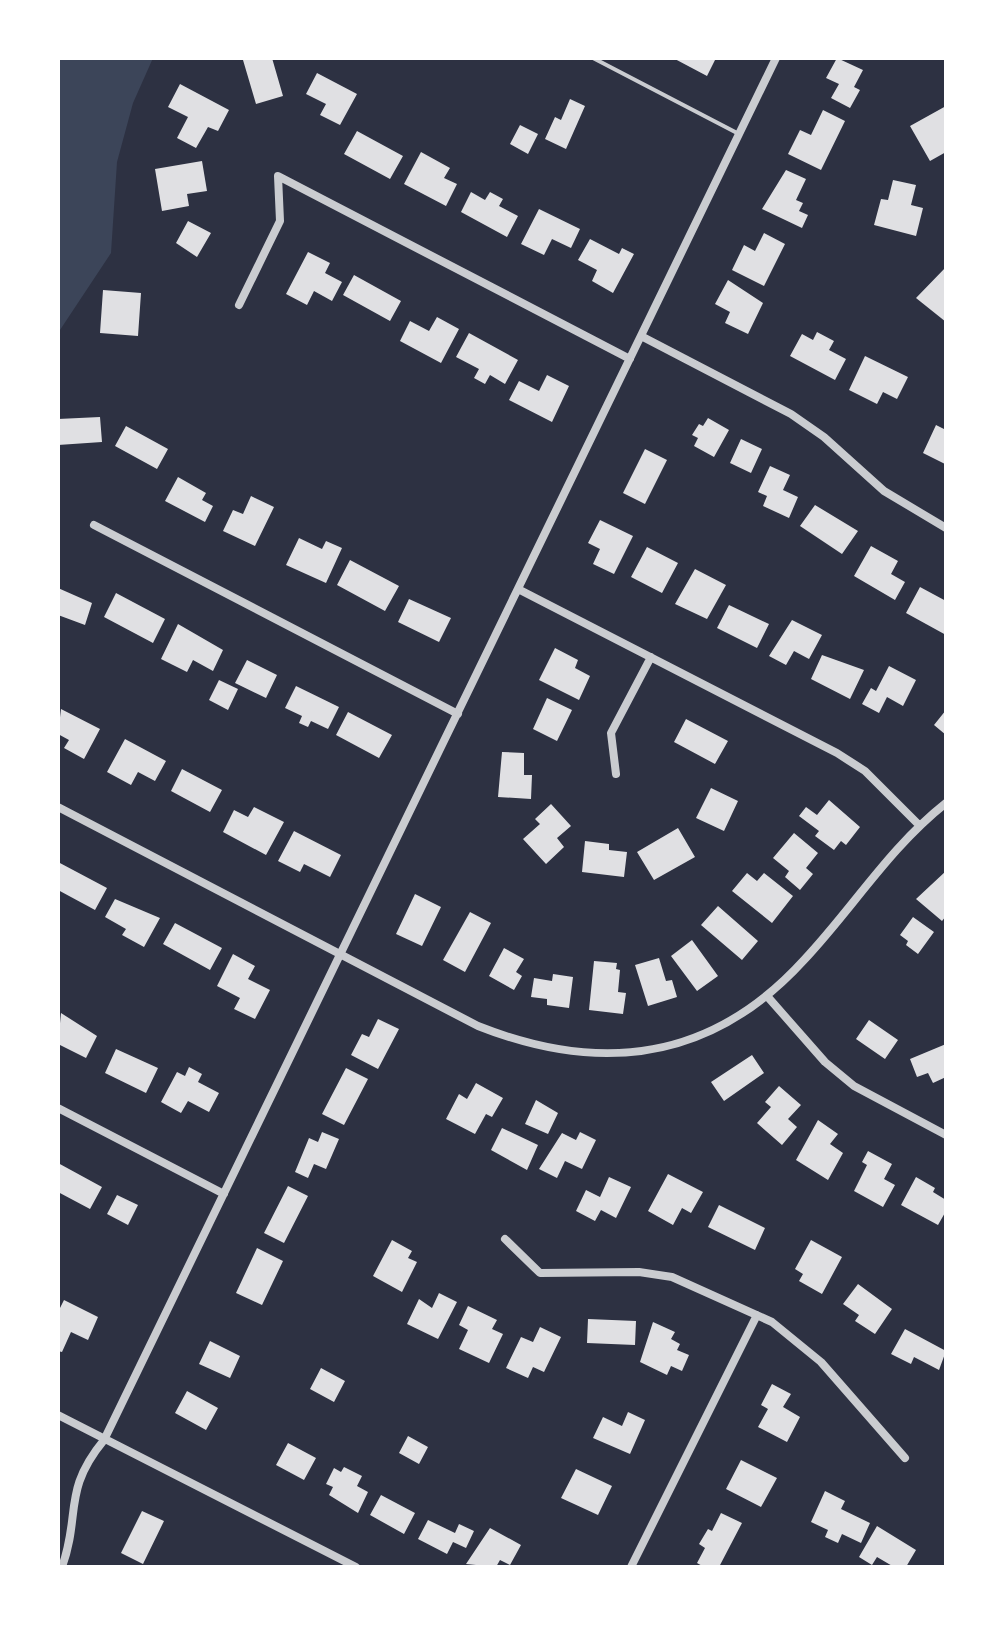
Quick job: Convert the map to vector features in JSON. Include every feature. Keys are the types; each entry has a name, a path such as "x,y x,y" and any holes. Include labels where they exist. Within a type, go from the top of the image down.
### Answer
{"street":[{"path":"62,1567 76,1485 86,1463 104,1440 776,58"},
{"path":"239,305 280,221 278,176 630,359"},
{"path":"641,336 791,414 824,437 884,491 946,528"},
{"path":"94,525 458,714"},
{"path":"518,589 837,753 865,771 919,825"},
{"path":"616,774 611,733 651,657"},
{"path":"58,807 478,1026 520,1043 564,1052 609,1055 653,1050 696,1037 736,1017 767,996 805,960 884,862 919,825 946,803"},
{"path":"767,996 825,1062 854,1086 946,1135"},
{"path":"58,1108 224,1194"},
{"path":"505,1239 540,1273 639,1272 672,1277 757,1315 798,1340 821,1362 905,1458"},
{"path":"631,1567 757,1315"},
{"path":"58,1415 352,1566"}],"lane":[{"path":"593,58 739,134"}],"shaded area":[{"path":"58,58 153,58 133,103 117,162 111,253 58,333"}],"building":[{"path":"272,58 283,96 256,104 243,60"},
{"path":"673,58 716,58 707,76"},
{"path":"837,58 863,70 854,87 860,90 850,108 831,98 839,84 826,78"},
{"path":"317,73 357,94 340,125 320,115 326,104 306,94"},
{"path":"180,84 229,110 218,131 208,127 196,148 177,138 188,117 168,107"},
{"path":"570,99 585,106 566,149 545,139 555,117 561,120"},
{"path":"946,106 946,152 930,161 910,126"},
{"path":"823,110 845,121 821,170 788,154 800,130 811,135"},
{"path":"520,125 538,134 528,154 510,144"},
{"path":"357,131 403,156 390,179 344,154"},
{"path":"421,152 450,168 444,178 457,184 446,206 404,184"},
{"path":"202,161 207,191 187,194 189,206 162,211 155,169"},
{"path":"786,170 806,179 796,200 803,203 799,211 808,215 802,228 762,209"},
{"path":"893,180 916,185 911,205 923,208 916,236 874,225 881,199 888,200"},
{"path":"471,192 485,200 490,192 503,199 499,206 518,216 507,237 461,212"},
{"path":"539,209 580,229 571,248 552,239 544,255 521,244"},
{"path":"188,221 211,233 197,257 176,243"},
{"path":"764,233 785,244 764,286 732,270 744,245 755,251"},
{"path":"590,239 619,254 622,248 634,254 613,293 592,281 597,270 578,260"},
{"path":"308,252 330,263 325,273 342,282 332,301 314,291 307,305 286,294"},
{"path":"946,267 946,322 916,298"},
{"path":"354,275 401,301 390,321 343,295"},
{"path":"728,280 763,303 748,334 725,323 730,312 715,304"},
{"path":"103,290 141,293 138,336 100,333"},
{"path":"437,317 459,329 441,363 400,341 410,321 429,331"},
{"path":"817,332 834,341 829,350 846,359 835,380 790,356 802,334 813,340"},
{"path":"469,333 518,360 505,384 490,375 485,384 474,378 479,369 456,357"},
{"path":"865,356 908,377 897,399 883,392 877,404 849,390"},
{"path":"547,375 569,386 552,422 509,400 519,381 539,391"},
{"path":"100,417 102,442 58,445 58,419"},
{"path":"708,418 729,430 714,457 694,446 698,438 692,435 699,424 703,426"},
{"path":"936,425 946,430 945,464 923,453"},
{"path":"126,426 168,449 157,469 115,446"},
{"path":"741,439 762,449 751,473 730,463"},
{"path":"645,449 667,460 645,504 623,493"},
{"path":"770,466 790,475 783,490 798,497 789,518 763,506 767,496 758,492"},
{"path":"178,477 206,493 202,500 213,506 205,522 165,501"},
{"path":"251,496 274,507 255,546 223,531 233,510 243,514"},
{"path":"815,505 858,531 842,554 800,526"},
{"path":"600,520 633,536 614,574 593,564 600,549 588,543"},
{"path":"299,538 322,549 326,541 342,548 326,583 286,565"},
{"path":"871,546 898,561 891,574 905,582 895,600 854,576"},
{"path":"647,547 678,563 662,593 631,577"},
{"path":"350,560 399,586 385,611 337,585"},
{"path":"695,569 726,585 707,619 675,604"},
{"path":"920,587 946,601 946,635 906,613"},
{"path":"58,588 92,603 85,625 58,615"},
{"path":"116,593 165,619 153,643 104,617"},
{"path":"409,599 451,618 439,642 398,622"},
{"path":"729,605 769,624 757,648 717,628"},
{"path":"792,620 822,635 809,659 794,651 786,665 769,656"},
{"path":"178,624 223,650 213,671 193,660 187,672 161,659"},
{"path":"555,648 578,660 575,668 590,676 579,700 539,680"},
{"path":"822,655 864,670 850,699 811,679"},
{"path":"247,660 277,675 266,698 235,683"},
{"path":"889,666 916,680 903,706 887,697 879,713 862,704 871,688 876,691"},
{"path":"219,680 238,689 228,710 209,700"},
{"path":"296,686 339,707 328,729 311,721 308,727 299,723 302,716 285,708"},
{"path":"547,698 572,710 557,741 533,729"},
{"path":"61,709 100,729 84,759 64,748 69,740 58,734"},
{"path":"946,710 946,735 934,725"},
{"path":"348,712 392,735 379,758 336,735"},
{"path":"686,719 728,741 715,764 674,742"},
{"path":"125,739 166,761 155,781 138,772 131,785 107,772"},
{"path":"502,752 524,753 524,775 532,775 531,799 498,797"},
{"path":"182,769 222,790 210,812 171,791"},
{"path":"711,788 738,801 724,831 696,818"},
{"path":"829,800 860,827 846,845 841,841 834,850 815,836 819,831 799,816 806,807 817,815"},
{"path":"551,804 571,826 557,838 564,847 546,864 523,839 540,824 535,819"},
{"path":"254,807 284,822 266,855 223,832 234,810 248,817"},
{"path":"678,828 695,857 654,880 637,852"},
{"path":"294,831 341,855 330,877 304,864 300,872 278,861"},
{"path":"794,833 818,853 806,868 813,874 800,890 785,877 789,871 773,858"},
{"path":"585,841 609,844 609,850 627,852 624,877 582,872"},
{"path":"58,862 107,888 95,910 58,890"},
{"path":"946,871 946,916 942,921 916,899"},
{"path":"747,873 757,881 764,873 793,896 772,923 732,891"},
{"path":"415,894 441,907 422,946 396,934"},
{"path":"115,899 160,918 144,947 122,935 126,929 105,917"},
{"path":"718,906 758,941 742,960 701,925"},
{"path":"470,912 491,923 465,972 443,960"},
{"path":"913,917 934,932 918,954 906,945 908,941 900,935"},
{"path":"175,923 222,948 210,970 163,944"},
{"path":"692,940 718,976 697,991 671,956"},
{"path":"504,948 524,959 516,972 522,976 514,990 489,976"},
{"path":"233,954 255,966 248,979 270,990 255,1019 234,1009 240,998 217,986"},
{"path":"659,958 666,981 672,980 677,997 648,1006 635,965"},
{"path":"594,961 617,963 616,969 620,970 618,992 626,993 623,1014 589,1010"},
{"path":"553,974 573,977 569,1008 547,1005 547,999 531,997 534,978 552,981"},
{"path":"61,1013 97,1036 86,1058 58,1044"},
{"path":"378,1019 399,1029 378,1069 351,1055 362,1034 369,1037"},
{"path":"869,1020 898,1040 885,1059 856,1039"},
{"path":"946,1044 946,1077 933,1083 928,1073 917,1077 910,1059"},
{"path":"116,1049 158,1068 146,1093 105,1073"},
{"path":"752,1055 764,1073 724,1101 711,1082"},
{"path":"189,1067 202,1074 198,1082 219,1093 209,1112 188,1101 181,1113 161,1102 177,1072 185,1076"},
{"path":"346,1068 368,1079 344,1125 322,1114"},
{"path":"476,1083 503,1098 492,1117 486,1114 475,1134 446,1119 459,1094 467,1099"},
{"path":"779,1086 801,1105 788,1119 797,1127 782,1145 757,1123 771,1107 765,1102"},
{"path":"536,1100 558,1113 548,1134 525,1124"},
{"path":"818,1120 838,1134 830,1144 843,1153 828,1180 796,1160"},
{"path":"502,1128 538,1145 527,1170 491,1150"},
{"path":"322,1132 339,1139 326,1169 314,1164 308,1178 295,1172 309,1138 318,1142"},
{"path":"580,1132 596,1140 582,1169 565,1161 557,1178 539,1169 562,1133 576,1140"},
{"path":"868,1151 892,1164 884,1179 895,1185 883,1207 854,1191 867,1165 862,1162"},
{"path":"58,1163 102,1187 90,1209 58,1192"},
{"path":"668,1174 703,1192 691,1213 682,1208 673,1225 648,1211"},
{"path":"609,1177 631,1187 616,1218 601,1210 595,1221 576,1211 586,1190 600,1197"},
{"path":"916,1177 935,1188 933,1192 946,1200 946,1211 938,1225 901,1205"},
{"path":"288,1186 308,1196 284,1243 264,1233"},
{"path":"117,1195 138,1205 128,1225 107,1214"},
{"path":"719,1205 765,1228 755,1250 708,1227"},
{"path":"392,1240 412,1251 408,1258 417,1262 402,1292 373,1276"},
{"path":"811,1240 842,1257 822,1294 799,1281 803,1274 795,1269"},
{"path":"257,1248 283,1261 262,1305 236,1293"},
{"path":"858,1284 892,1309 875,1334 855,1321 859,1315 843,1304"},
{"path":"439,1293 457,1302 438,1339 407,1324 419,1299 432,1308"},
{"path":"64,1300 98,1317 88,1340 71,1332 62,1352 58,1351 58,1312"},
{"path":"468,1306 497,1320 492,1329 503,1334 489,1363 459,1349 468,1330 459,1325"},
{"path":"588,1319 636,1321 635,1345 587,1343"},
{"path":"653,1322 675,1332 671,1339 680,1344 677,1350 689,1355 682,1371 671,1366 667,1375 640,1362"},
{"path":"540,1327 561,1337 544,1372 533,1367 528,1378 506,1368 521,1337 533,1342"},
{"path":"905,1329 946,1351 939,1370 914,1357 911,1364 891,1354"},
{"path":"210,1341 240,1356 230,1378 199,1364"},
{"path":"321,1368 345,1381 334,1402 310,1389"},
{"path":"772,1384 791,1394 783,1407 800,1417 787,1442 758,1427 768,1409 761,1405"},
{"path":"187,1391 218,1408 206,1430 175,1413"},
{"path":"628,1412 645,1420 630,1454 593,1438 603,1417 622,1426"},
{"path":"408,1436 428,1447 419,1464 399,1453"},
{"path":"288,1443 316,1458 304,1480 276,1465"},
{"path":"741,1460 777,1478 761,1507 726,1489"},
{"path":"344,1467 362,1476 357,1486 368,1492 358,1513 329,1495 333,1487 326,1484 334,1468 341,1472"},
{"path":"576,1469 612,1486 598,1515 561,1498"},
{"path":"825,1491 845,1501 841,1509 870,1523 861,1543 842,1534 838,1543 825,1537 828,1530 811,1522"},
{"path":"381,1495 415,1513 404,1534 370,1515"},
{"path":"142,1511 164,1521 143,1564 121,1553"},
{"path":"721,1513 742,1523 719,1567 704,1567 697,1563 705,1548 699,1544 708,1529 712,1531"},
{"path":"428,1520 455,1533 459,1524 474,1531 466,1548 453,1542 447,1554 418,1539"},
{"path":"877,1526 916,1550 906,1567 894,1567 877,1557 872,1565 859,1557"},
{"path":"490,1528 521,1545 510,1565 500,1560 496,1567 466,1564"}]}
